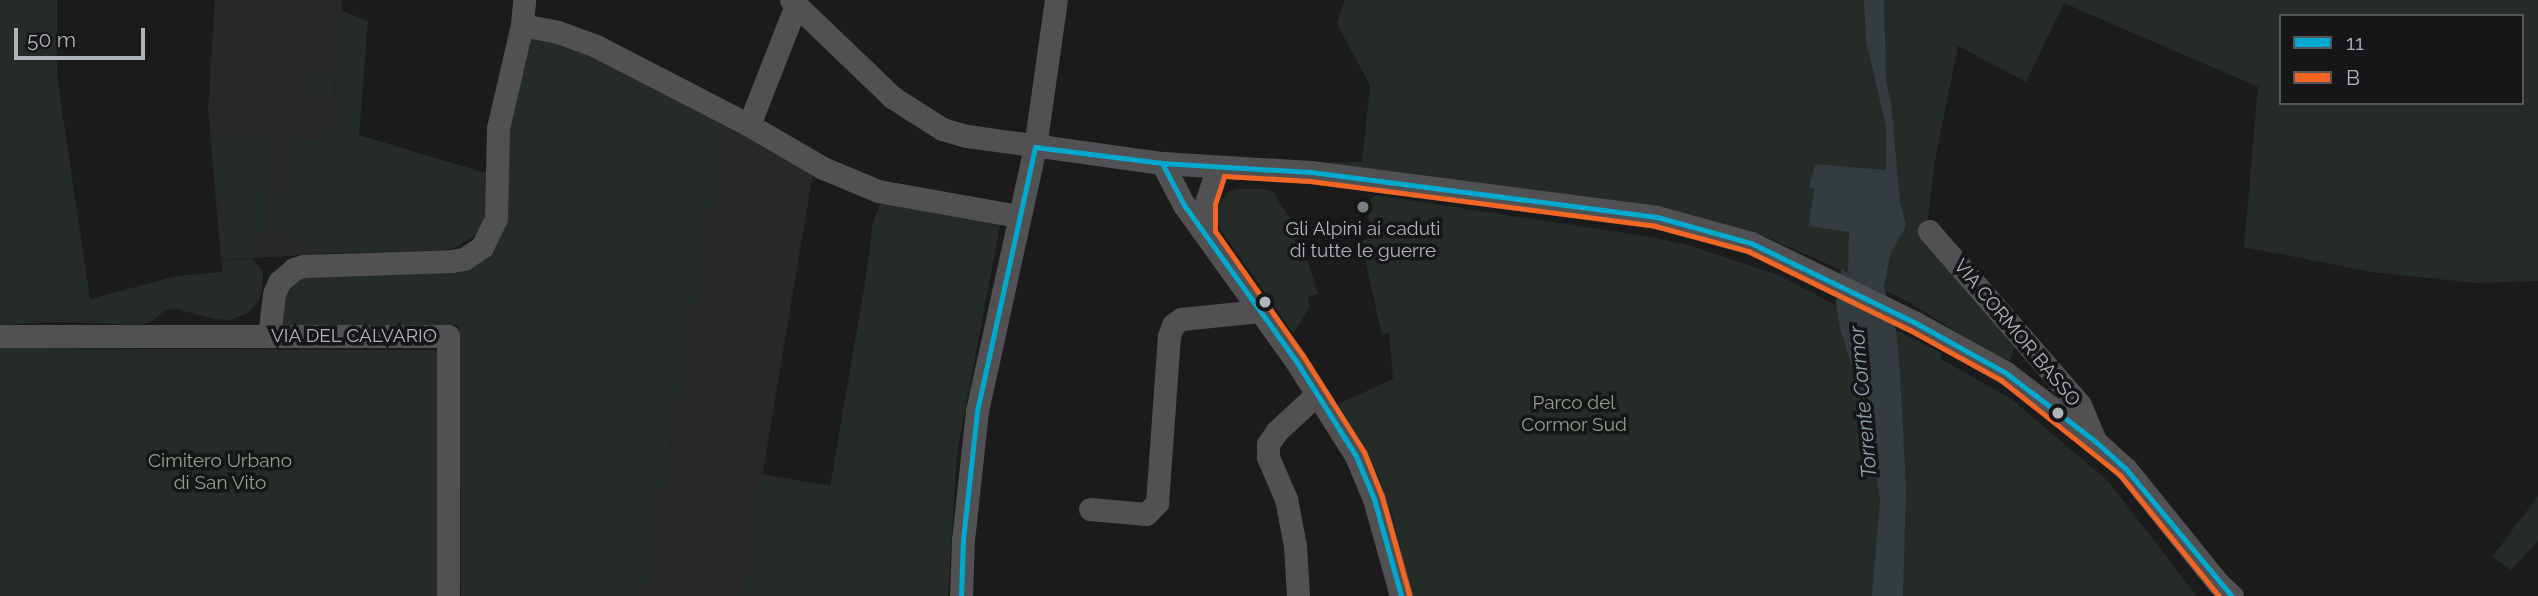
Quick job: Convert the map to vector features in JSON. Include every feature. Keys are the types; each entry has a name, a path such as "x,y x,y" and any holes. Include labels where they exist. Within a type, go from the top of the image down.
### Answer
{"street":[{"path":"269,336 274,294 279,282 294,269 304,266 450,261 464,259 482,247 496,218 498,128 522,25 523,0"},
{"path":"961,596 963,540 977,411 1035,147 1056,0"},
{"path":"749,125 794,2"},
{"name":"VIA CORMOR BASSO","path":"794,2 892,97 916,115 942,129 967,136 1162,163 1311,172 1657,218 1714,231 1780,256 1954,343 2006,373 2095,441 2126,470 2218,583 2232,596"},
{"path":"522,25 558,32 596,46 749,125 823,168 878,191 1019,216"},
{"path":"1162,163 1184,205 1317,394 1367,479 1401,596"},
{"path":"1206,234 1206,203 1218,167"},
{"name":"VIA CORMOR BASSO","path":"1929,231 2080,405 2095,441"},
{"path":"1090,509 1146,514 1157,503 1169,336 1173,325 1181,319 1260,311"},
{"name":"VIA DEL CALVARIO","path":"0,336 448,336 448,596"},
{"path":"1298,596 1291,523 1286,499 1268,457 1268,444 1277,431 1317,394"}],"shaded area":[{"path":"215,0 342,0 335,67 339,253 221,260 208,109"},
{"path":"726,122 813,173 742,596 645,596"}],"green space":[{"path":"0,0 57,0 57,76 90,299 177,276 223,272 221,260 252,259 263,272 263,286 259,301 248,313 231,320 214,319 177,309 165,310 153,321 141,325 58,322 0,325"},
{"path":"1345,0 2538,0 2538,281 2476,283 2371,272 2244,247 2258,87 2064,3 2026,82 1958,46 1936,155 1927,225 2015,346 2010,360 2005,362 1907,301 1770,239 1720,223 1309,163 1362,162 1370,85 1337,24"},
{"path":"340,10 368,21 359,135 486,173 486,212 479,232 459,246 447,250 339,253 335,129 332,132 336,251 311,252 281,234 283,139 321,140 321,127 336,128 335,67"},
{"path":"532,36 589,51 726,122 645,596 461,596 459,325 282,327 279,302 296,278 477,261 500,169 521,53"},
{"path":"305,68 331,72 332,97 304,93"},
{"path":"212,137 267,139 263,233 251,257 223,258"},
{"path":"1236,189 1264,189 1273,192 1299,233 1318,294 1308,297 1310,308 1293,333 1220,229 1216,212 1227,193"},
{"name":"Parco del Cormor Sud","path":"1376,195 1688,245 1779,275 1837,306 1896,333 1896,330 1941,353 1941,359 2010,398 2108,481 2197,596 1412,596 1392,514 1377,473 1338,404 1393,379 1389,333 1382,335 1361,241 1371,238 1368,216 1370,199"},
{"path":"882,200 997,221 1000,226 957,453 948,596 742,596 761,474 830,486 873,222"},
{"name":"Cimitero Urbano di San Vito","path":"0,348 436,350 440,354 439,596 0,596"},
{"path":"2538,496 2538,541 2511,570 2492,557"}],"water":[{"name":"Torrente Cormor","path":"1864,0 1884,0 1886,81 1891,103 1900,201 1906,226 1890,255 1884,287 1896,330 1900,373 1906,488 1903,596 1872,596 1880,501 1861,392 1840,329 1836,303 1841,269 1848,273 1849,232 1809,226 1814,189 1809,188 1815,164 1886,170 1886,127 1866,40"}],"transit line":[{"name":"11","path":"961,596 963,540 977,411 1035,147 1162,163 1311,172 1657,217 1751,243 1914,322 2006,373 2095,441 2126,469 2232,596"},
{"name":"11","path":"1162,163 1184,205 1296,361 1356,456 1374,499 1401,596"},
{"name":"B","path":"1409,594 1382,497 1364,452 1303,356 1215,231 1215,204 1224,176 1310,181 1655,226 1748,251 1910,330 2001,380 2120,475 2219,596"}],"place":[{"name":"Gli Alpini ai caduti di tutte le guerre","path":"1363,207"}]}
